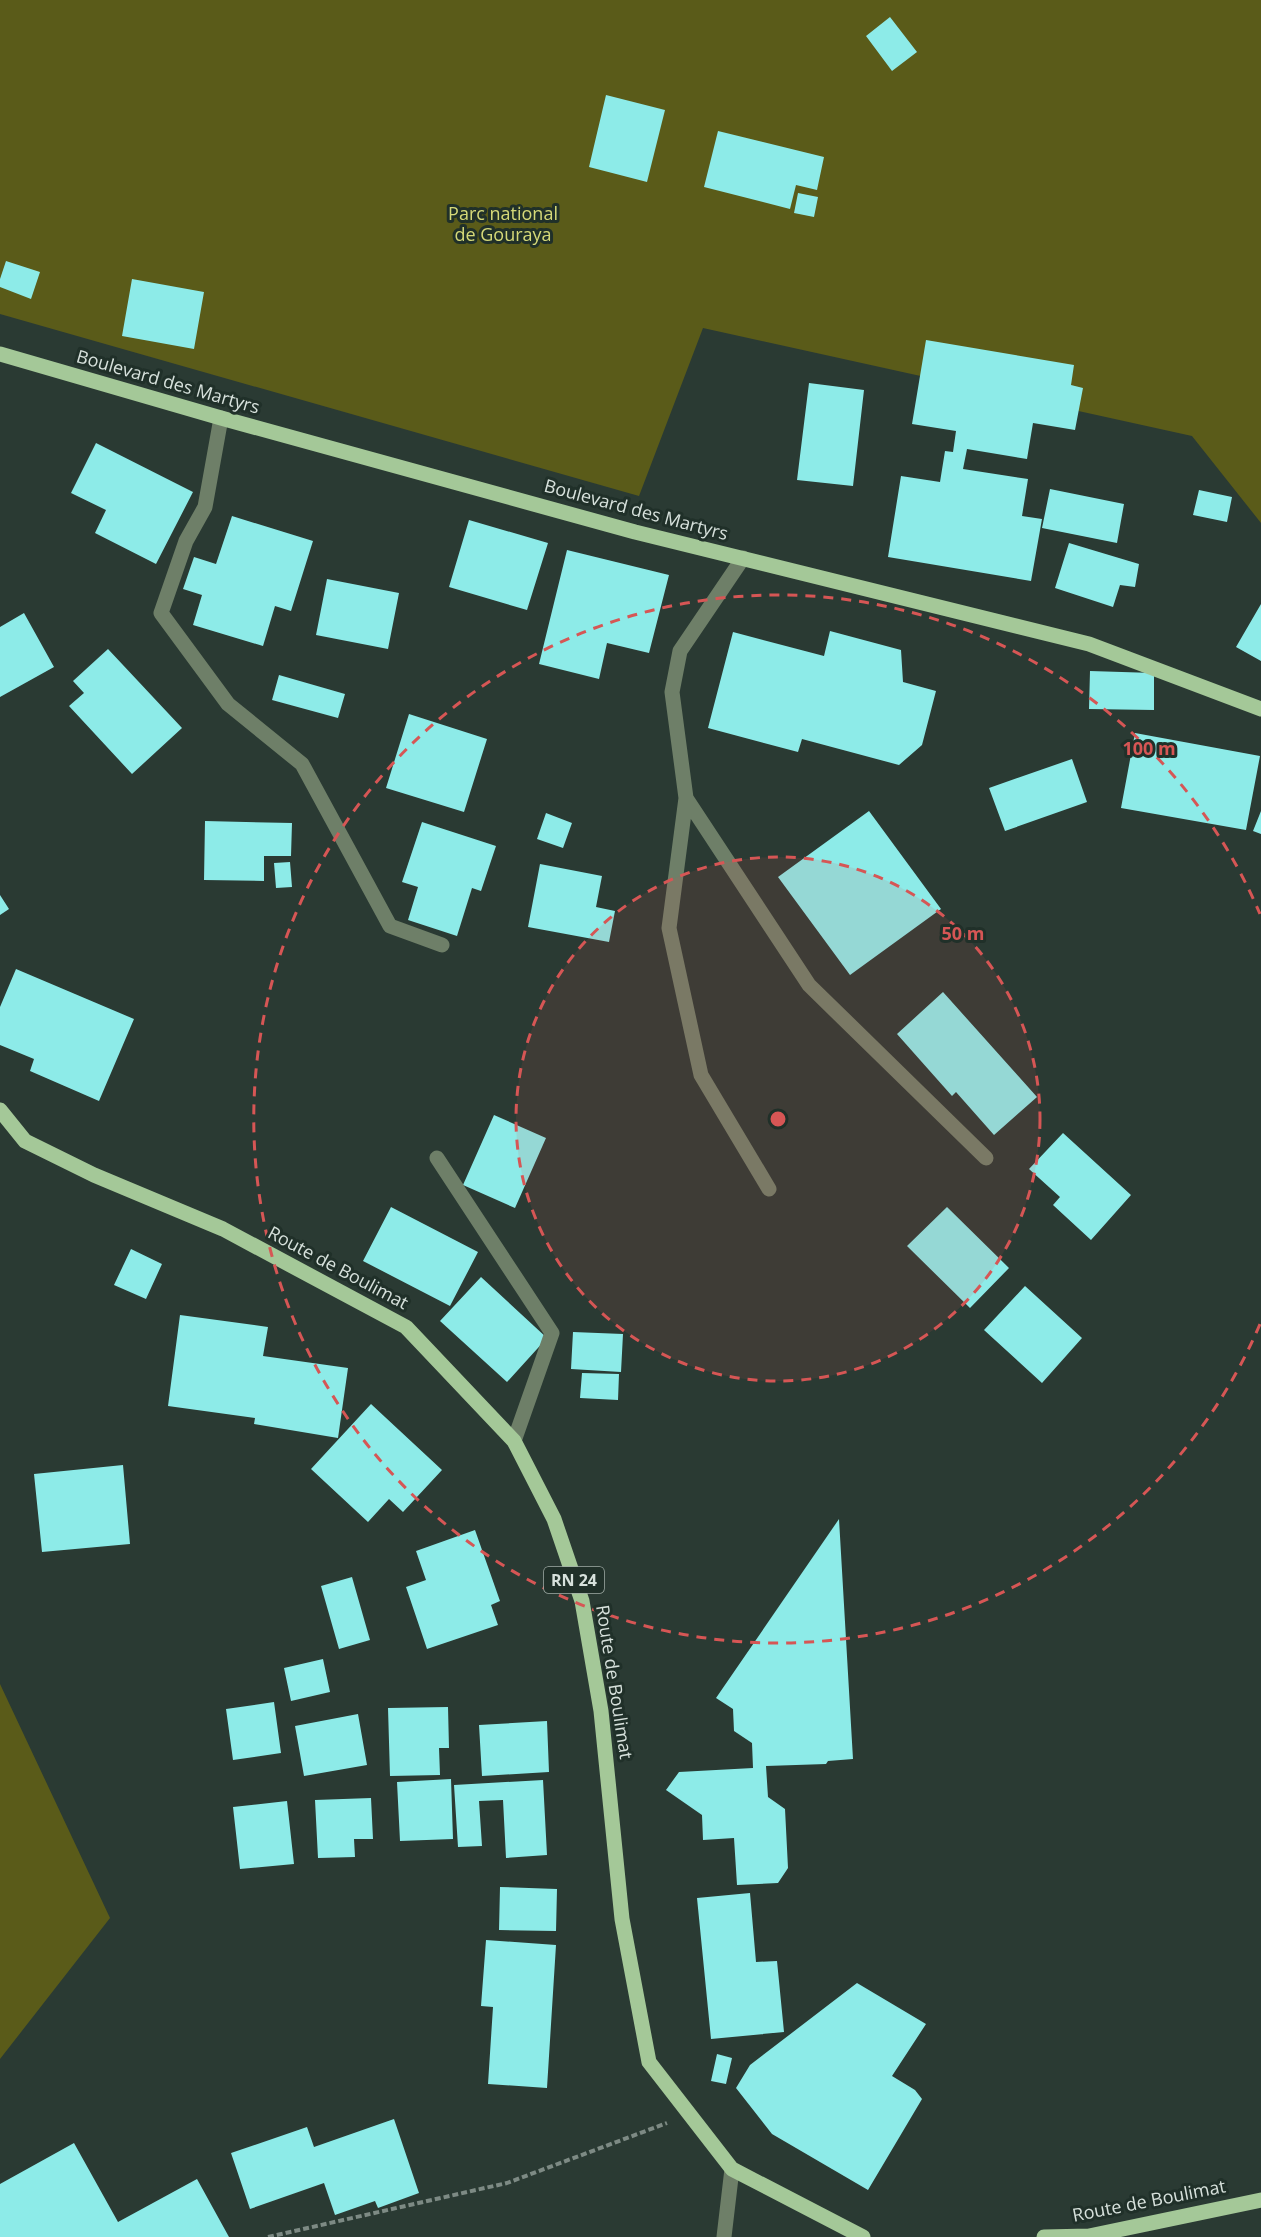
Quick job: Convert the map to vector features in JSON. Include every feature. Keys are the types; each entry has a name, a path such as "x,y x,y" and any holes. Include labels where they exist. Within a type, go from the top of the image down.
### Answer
{"main road":[{"name":"Boulevard des Martyrs","path":"0,354 221,418 635,532 1089,644 1261,709"},
{"name":"Route de Boulimat","path":"0,1110 25,1141 94,1175 223,1228 406,1327 514,1441 554,1519 582,1601 601,1711 622,1919 649,2062 732,2169 863,2237"},
{"name":"Route de Boulimat","path":"1044,2237 1089,2236 1261,2200"}],"street":[{"path":"221,418 205,507 186,540 160,613 228,704 302,764 390,926 442,945"},
{"path":"743,558 680,651 672,692 686,798 669,928 701,1075 769,1189"},
{"path":"686,798 809,985 986,1158"},
{"path":"437,1158 552,1333 514,1441"},
{"path":"724,2237 732,2169"}],"path":[{"path":"268,2237 507,2183 690,2114"}],"green space":[{"name":"Parc national de Gouraya","path":"0,0 1261,0 1261,523 1192,436 703,328 639,496 0,314"},
{"path":"0,1684 110,1918 0,2059"}],"building":[{"path":"890,17 917,52 892,71 866,36"},
{"path":"606,95 665,110 647,182 589,167"},
{"path":"718,131 824,157 817,190 796,185 790,209 704,187"},
{"path":"798,193 818,197 814,217 794,213"},
{"path":"6,261 40,272 31,299 0,287"},
{"path":"132,279 204,292 194,349 122,336"},
{"path":"926,340 1074,365 1071,385 1083,388 1075,430 1033,423 1027,459 967,449 963,469 1028,479 1022,516 1042,519 1031,581 888,557 901,476 940,482 945,451 953,452 956,431 912,424"},
{"path":"809,383 864,390 853,486 797,480"},
{"path":"96,443 193,492 156,564 95,533 106,510 71,493"},
{"path":"1050,489 1124,504 1117,543 1042,528"},
{"path":"1199,490 1232,497 1227,522 1193,515"},
{"path":"232,516 313,541 291,611 275,606 263,646 193,625 202,595 183,589 194,557 216,564"},
{"path":"469,520 548,543 527,610 449,587"},
{"path":"1069,543 1139,564 1135,587 1120,585 1113,607 1055,588"},
{"path":"567,550 669,575 649,653 607,643 599,679 539,664"},
{"path":"327,579 399,593 388,649 316,635"},
{"path":"1261,604 1261,661 1236,647"},
{"path":"24,613 54,667 0,697 0,627"},
{"path":"830,631 901,650 903,682 936,691 922,745 899,765 802,739 798,752 708,728 733,632 824,656"},
{"path":"108,649 182,728 132,774 69,706 84,693 73,681"},
{"path":"1090,671 1154,673 1154,710 1089,709"},
{"path":"279,675 345,694 338,718 272,700"},
{"path":"409,714 487,739 464,812 386,788"},
{"path":"1135,733 1260,756 1246,830 1121,808"},
{"path":"1072,759 1087,802 1005,831 989,788"},
{"path":"869,811 941,909 850,975 778,877"},
{"path":"1261,811 1261,834 1253,831"},
{"path":"546,813 572,823 563,848 537,839"},
{"path":"205,821 292,823 291,856 264,856 264,881 204,880"},
{"path":"422,822 496,846 481,891 472,888 457,936 408,920 418,887 402,882"},
{"path":"290,862 292,887 276,888 274,863"},
{"path":"540,864 602,876 596,907 615,911 609,942 528,927"},
{"path":"0,895 9,909 0,915"},
{"path":"16,969 134,1019 99,1101 30,1071 34,1059 0,1045 0,1007"},
{"path":"943,992 1037,1097 994,1135 956,1092 952,1096 897,1034"},
{"path":"494,1115 546,1138 515,1208 463,1185"},
{"path":"1063,1133 1131,1195 1091,1240 1053,1205 1060,1197 1029,1169"},
{"path":"391,1207 478,1252 450,1306 363,1261"},
{"path":"947,1207 1009,1268 970,1308 907,1246"},
{"path":"131,1249 162,1264 146,1299 114,1285"},
{"path":"481,1277 547,1338 507,1382 440,1321"},
{"path":"1025,1286 1082,1338 1042,1383 984,1330"},
{"path":"180,1315 268,1327 263,1356 348,1368 338,1438 254,1424 255,1418 168,1406"},
{"path":"573,1332 623,1334 621,1372 571,1369"},
{"path":"582,1373 619,1374 618,1400 580,1398"},
{"path":"371,1404 442,1470 403,1512 389,1499 368,1522 311,1469"},
{"path":"123,1465 130,1544 42,1552 34,1474"},
{"path":"839,1519 853,1759 828,1761 826,1764 766,1766 768,1797 785,1809 788,1868 778,1883 737,1885 734,1838 703,1840 702,1815 666,1790 679,1772 753,1768 752,1743 734,1731 733,1709 716,1698"},
{"path":"475,1530 500,1601 491,1605 498,1625 427,1649 406,1587 426,1580 416,1551"},
{"path":"352,1577 370,1640 339,1649 321,1586"},
{"path":"323,1659 330,1692 291,1701 284,1668"},
{"path":"274,1702 281,1753 233,1760 226,1709"},
{"path":"448,1707 449,1748 439,1748 440,1775 390,1776 388,1708"},
{"path":"358,1714 367,1765 304,1776 295,1726"},
{"path":"547,1721 549,1772 482,1776 479,1725"},
{"path":"451,1779 453,1839 400,1841 397,1782"},
{"path":"543,1780 547,1855 506,1858 503,1800 479,1801 482,1846 458,1847 454,1785"},
{"path":"371,1798 373,1839 354,1839 355,1857 318,1858 315,1800"},
{"path":"287,1801 294,1864 240,1869 233,1807"},
{"path":"500,1887 557,1889 556,1931 499,1930"},
{"path":"750,1893 756,1962 777,1961 784,2032 711,2039 697,1898"},
{"path":"486,1940 556,1945 547,2088 488,2084 493,2007 481,2006"},
{"path":"857,1983 926,2024 892,2076 915,2090 922,2099 868,2190 772,2134 736,2088 750,2065"},
{"path":"717,2054 732,2058 726,2084 711,2081"},
{"path":"394,2119 419,2193 378,2208 375,2201 335,2215 324,2183 250,2209 231,2153 307,2127 314,2147"},
{"path":"74,2143 118,2222 197,2179 229,2237 0,2237 0,2184"}]}
